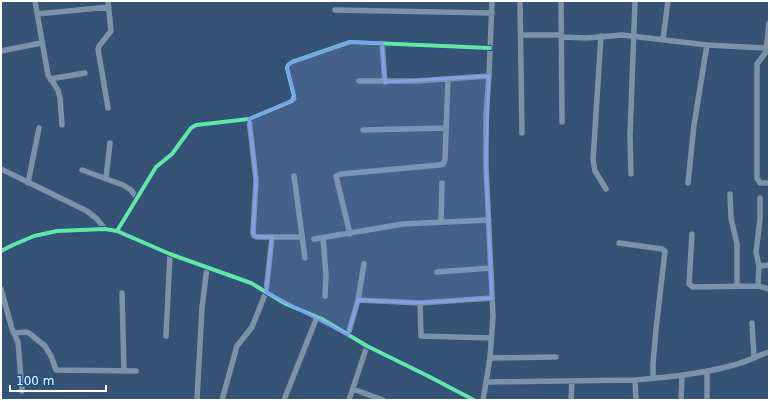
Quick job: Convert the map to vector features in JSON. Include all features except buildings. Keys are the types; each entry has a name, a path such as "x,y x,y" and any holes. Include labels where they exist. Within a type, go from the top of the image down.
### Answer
{"street":[{"path":"35,1 41,43 48,75 58,90 60,98 62,126"},
{"path":"483,400 490,358 493,316 486,165 486,115 492,1"},
{"path":"520,1 522,133"},
{"path":"560,1 562,122"},
{"path":"631,174 630,136 635,1"},
{"path":"663,39 668,1"},
{"path":"37,14 109,4 111,31 98,49 108,108"},
{"path":"335,10 492,13"},
{"path":"769,23 764,55 757,64 757,178 760,183 769,183"},
{"path":"521,35 587,38 617,35 707,45 766,48"},
{"path":"601,36 593,160 595,171 606,189"},
{"path":"117,232 156,167 172,154 191,128 196,125 249,118 289,103 294,99 288,68 290,63 350,42 490,48"},
{"path":"1,51 41,43"},
{"path":"382,43 385,82"},
{"path":"688,182 694,125 707,45"},
{"path":"50,79 85,73"},
{"path":"359,81 385,82 448,80 489,76"},
{"path":"350,234 336,176 341,174 443,164 445,160 448,80"},
{"path":"249,118 256,180 252,233 257,237 302,237"},
{"path":"28,183 39,128"},
{"path":"363,130 446,128"},
{"path":"106,178 110,143"},
{"path":"1,169 87,211 97,219 105,229"},
{"path":"82,170 106,178 128,188 137,198"},
{"path":"294,176 305,258"},
{"path":"441,222 442,183"},
{"path":"730,194 731,218 737,244 737,286"},
{"path":"758,286 759,266 756,252 760,219 760,198"},
{"path":"314,239 403,224 489,220"},
{"path":"1,251 34,236 57,231 105,229 117,232 170,254 251,283 286,304 317,317 367,346 474,400"},
{"path":"692,234 689,284 691,286 758,286 769,289"},
{"path":"222,400 237,346 252,327 266,292 272,237"},
{"path":"323,238 326,275 325,296"},
{"path":"619,243 665,250 656,329 653,378"},
{"path":"166,336 170,254"},
{"path":"348,335 358,300 364,264"},
{"path":"759,266 769,265"},
{"path":"197,400 202,308 207,267"},
{"path":"437,272 491,268"},
{"path":"1,289 18,342 22,391"},
{"path":"122,292 124,371"},
{"path":"358,300 420,302 492,298"},
{"path":"420,302 421,336 491,338"},
{"path":"284,400 317,317"},
{"path":"752,323 754,358"},
{"path":"14,333 26,332 40,341 51,356 56,370 136,372"},
{"path":"349,400 367,346"},
{"path":"486,382 635,380 682,375 732,366 769,352"},
{"path":"490,358 556,357"},
{"path":"707,370 707,400"},
{"path":"681,400 682,375"},
{"path":"635,380 636,400"},
{"path":"571,400 572,381"},
{"path":"353,389 383,400"}],"highlighted area":[{"path":"350,42 382,43 385,82 489,76 486,165 492,298 420,303 358,300 348,335 266,292 272,237 257,237 253,233 256,180 249,119 295,99 287,68 290,63"}],"cycle path":[{"path":"117,231 156,167 172,154 191,128 196,125 249,119 292,101 294,96 287,68 292,62 350,42 490,48"},
{"path":"1,251 34,236 57,231 105,229 117,231 170,254 251,283 286,304 322,319 367,346 474,400"}]}
